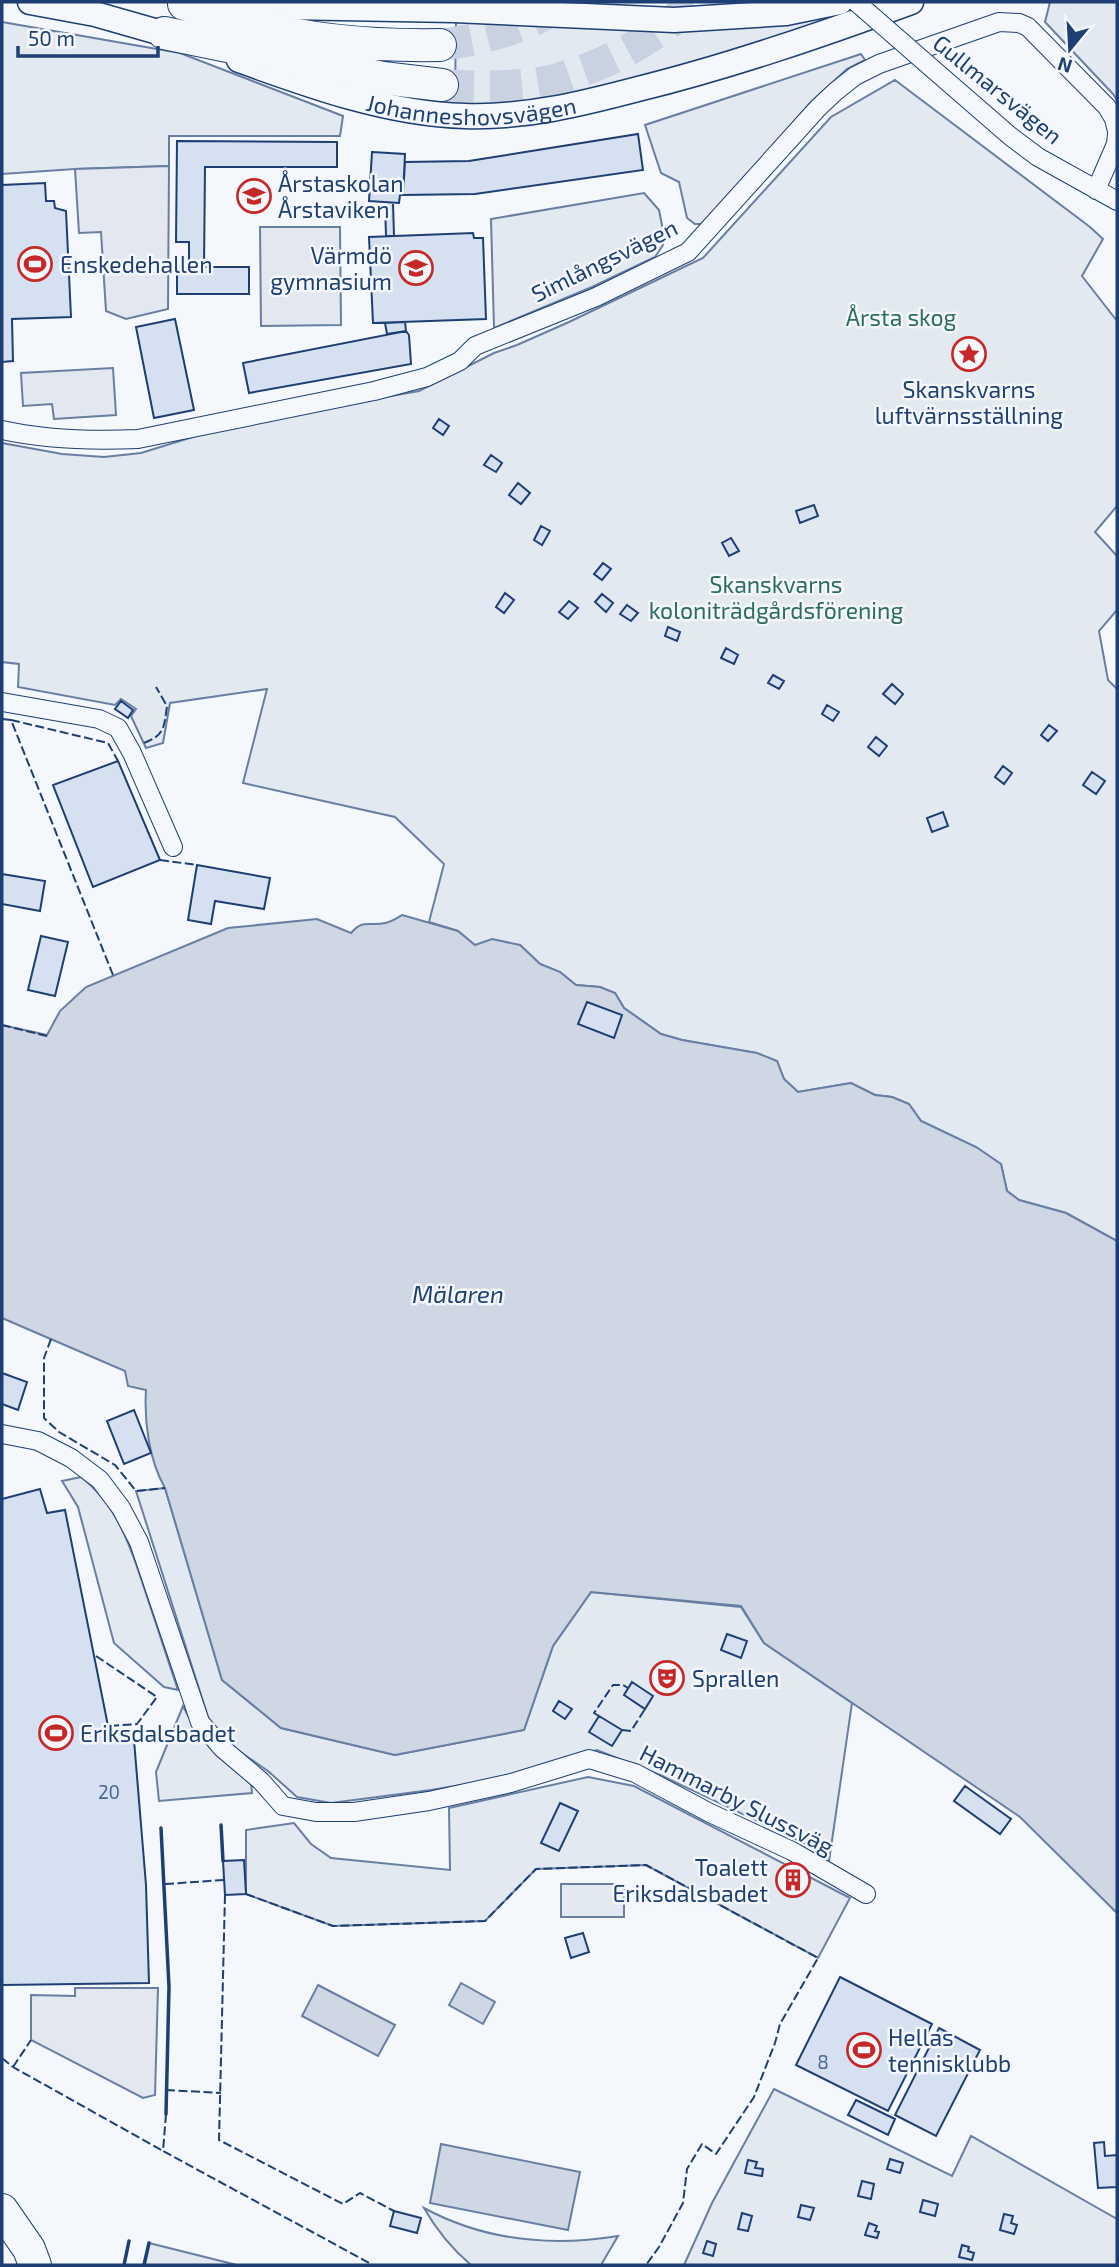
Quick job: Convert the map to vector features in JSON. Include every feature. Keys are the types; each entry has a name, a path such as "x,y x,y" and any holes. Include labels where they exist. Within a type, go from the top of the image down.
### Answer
{"highway":[{"path":"181,3 259,27 322,38 391,46 440,45"},
{"path":"164,33 383,78 442,85"},
{"path":"2,2210 29,2249 35,2265"}],"main road":[{"name":"Johanneshovsvägen","path":"30,2 164,33 277,74 397,108 464,116 507,115 559,109 676,80 843,27 911,2"},
{"path":"181,3 256,8 454,10 674,20 786,13 840,2"}],"street":[{"name":"Gullmarsvägen","path":"856,2 1029,150 1064,173 1117,201"},
{"name":"Simlångsvägen","path":"2,430 63,439 138,439 374,391 427,377 460,361 475,346 596,296 688,252 818,108 855,76 879,64 999,22 1019,23 1035,33 1107,107 1115,119 1116,144 1096,190"},
{"path":"2,702 99,719 118,728 132,753 173,847"},
{"name":"Hammarby Slussväg","path":"2,1434 38,1441 71,1458 100,1480 121,1508 139,1542 200,1722 222,1748 261,1781 283,1806 316,1812 354,1812 416,1803 511,1783 589,1759 635,1773 710,1813 792,1851 866,1894"}],"green space":[{"path":"1050,2 1117,2 1117,100 1045,22"},
{"path":"829,13 836,20 733,54 558,100 508,106 429,104 396,95 455,96 456,18"},
{"path":"2,22 180,53 343,116 340,136 169,136 169,166 2,174"},
{"path":"861,54 865,60 847,69 811,102 705,224 695,224 687,218 679,182 661,173 645,125"},
{"name":"Årsta skog","path":"895,80 1103,239 1082,276 1117,321 1117,506 1095,532 1117,556 1117,610 1099,631 1108,680 1117,689 1117,1241 1066,1213 1019,1200 1007,1191 1001,1164 976,1147 921,1121 909,1104 892,1097 875,1095 851,1083 798,1092 784,1079 777,1061 756,1053 661,1034 624,1008 615,993 600,987 576,985 560,972 540,964 520,945 475,946 458,931 429,922 444,864 395,817 243,783 267,689 170,703 163,743 146,748 131,716 136,709 121,699 115,705 18,687 19,664 2,662 2,443 62,454 104,457 141,453 238,423 419,391 494,353 569,322 703,258 831,117"},
{"path":"644,193 659,210 663,230 663,245 655,257 494,328 491,219"},
{"path":"81,1477 106,1503 124,1534 138,1568 178,1690 164,1687 114,1643 78,1507 62,1481"},
{"path":"165,1488 222,1680 281,1728 395,1755 524,1730 553,1646 591,1592 741,1607 764,1643 852,1703 828,1868 817,1849 660,1775 597,1750 515,1776 431,1790 331,1803 297,1797 268,1771 230,1745 210,1723 136,1491"},
{"path":"183,1706 197,1733 218,1755 251,1781 252,1793 159,1801 156,1772"},
{"path":"588,1777 634,1786 850,1898 818,1958 646,1865 536,1869 485,1921 333,1926 246,1894 246,1830 294,1823 311,1844 331,1858 450,1870 449,1808"},
{"path":"561,1884 624,1884 624,1917 561,1917"},
{"path":"774,2089 952,2176 971,2136 1117,2219 1117,2265 684,2265 712,2203"},
{"path":"424,2208 470,2228 518,2239 568,2241 618,2236 601,2265 471,2265 445,2239"},
{"path":"149,2243 237,2265 144,2265"}],"shaded area":[{"path":"169,166 168,309 126,319 106,311 101,232 79,233 75,169"},
{"path":"260,227 340,227 341,325 261,326"},
{"path":"113,368 116,415 54,419 52,404 23,406 21,373"},
{"path":"75,1988 158,1988 155,2095 143,2098 31,2040 31,1995 75,1996"}],"water":[{"name":"Mälaren","path":"402,915 458,931 475,945 492,939 520,945 540,964 560,972 576,985 600,987 615,993 624,1008 661,1034 757,1053 777,1061 784,1079 798,1092 851,1083 875,1095 892,1097 909,1104 921,1121 976,1147 1001,1164 1007,1191 1019,1200 1066,1213 1117,1241 1117,1913 1020,1817 764,1643 741,1606 591,1592 553,1646 524,1730 395,1755 281,1728 222,1680 165,1488 151,1453 146,1390 128,1386 125,1371 2,1318 2,1025 47,1035 60,1011 86,987 228,928 317,919 351,933 363,924 379,924"},
{"path":"461,1983 495,2002 483,2024 449,2005"},
{"path":"318,1985 395,2025 378,2056 302,2016"},
{"path":"441,2144 580,2172 568,2230 430,2203"}],"building":[{"path":"638,134 643,170 475,194 403,195 405,162 469,161"},
{"path":"177,141 337,142 337,167 205,167 204,267 249,267 249,294 177,294 177,267 189,267 189,242 176,242"},
{"path":"372,152 405,154 403,195 400,195 399,203 369,201"},
{"name":"Enskedehallen","path":"45,183 46,201 54,201 55,208 66,211 71,317 12,319 13,361 2,362 2,185"},
{"path":"385,203 393,203 394,236 386,236"},
{"path":"473,233 474,238 483,238 486,319 373,323 369,237"},
{"path":"175,319 194,410 154,418 136,327"},
{"path":"405,322 406,331 387,334 385,323"},
{"path":"406,331 409,335 411,364 249,393 243,363"},
{"path":"439,419 449,426 443,435 433,428"},
{"path":"491,455 502,463 496,472 484,465"},
{"path":"518,483 530,493 521,504 509,495"},
{"path":"814,505 818,516 800,523 796,511"},
{"path":"541,526 550,531 542,545 534,540"},
{"path":"731,538 739,551 729,556 722,543"},
{"path":"603,563 611,569 602,580 594,574"},
{"path":"505,593 514,600 504,613 496,607"},
{"path":"602,594 613,603 606,612 595,602"},
{"path":"569,601 578,608 568,619 559,612"},
{"path":"627,605 638,613 631,621 620,614"},
{"path":"668,627 680,632 677,641 665,636"},
{"path":"726,648 738,655 734,664 721,658"},
{"path":"773,675 784,681 779,689 768,683"},
{"path":"892,684 903,694 895,704 883,694"},
{"path":"121,701 133,710 128,718 115,709"},
{"path":"827,705 839,712 833,721 822,714"},
{"path":"1049,725 1057,731 1048,741 1041,735"},
{"path":"876,737 887,746 879,756 868,747"},
{"path":"118,761 160,860 93,887 53,785"},
{"path":"1003,766 1012,773 1004,784 995,777"},
{"path":"1092,772 1105,781 1096,794 1083,785"},
{"path":"943,812 948,826 932,832 927,818"},
{"path":"197,865 270,878 264,909 215,901 211,924 188,920"},
{"path":"2,874 45,881 40,911 2,904"},
{"path":"41,936 68,942 55,996 28,990"},
{"path":"587,1002 622,1015 614,1038 578,1024"},
{"path":"2,1373 27,1382 18,1410 2,1404"},
{"path":"134,1410 151,1453 124,1464 107,1421"},
{"name":"Eriksdalsbadet","path":"40,1489 47,1513 65,1510 111,1741 134,1740 146,1885 149,1983 2,1985 2,1499"},
{"path":"727,1634 747,1641 741,1658 721,1650"},
{"path":"632,1682 653,1696 645,1709 624,1695"},
{"path":"559,1701 572,1709 565,1719 553,1711"},
{"path":"599,1716 622,1730 612,1746 589,1732"},
{"path":"965,1786 1011,1819 1000,1834 954,1801"},
{"path":"560,1803 578,1811 559,1851 541,1843"},
{"path":"244,1860 246,1894 225,1895 223,1861"},
{"name":"Toalett Eriksdalsbadet","path":"789,1872 802,1878 797,1889 784,1883"},
{"path":"583,1933 589,1952 571,1958 565,1938"},
{"path":"840,1977 932,2024 888,2111 796,2065"},
{"path":"939,2028 980,2050 936,2136 895,2115"},
{"path":"856,2100 895,2119 888,2135 848,2115"},
{"path":"1104,2142 1105,2156 1117,2155 1117,2187 1098,2188 1094,2143"},
{"path":"890,2159 903,2163 900,2173 887,2169"},
{"path":"748,2160 757,2162 755,2168 763,2169 762,2176 745,2173"},
{"path":"862,2181 874,2184 871,2199 858,2196"},
{"path":"923,2200 938,2204 935,2216 920,2212"},
{"path":"801,2205 814,2208 810,2220 798,2217"},
{"path":"394,2211 421,2218 417,2233 390,2226"},
{"path":"742,2213 752,2216 748,2231 738,2229"},
{"path":"1004,2214 1013,2216 1011,2223 1017,2225 1014,2234 1000,2230"},
{"path":"869,2223 877,2226 877,2238 865,2235"},
{"path":"707,2241 716,2244 713,2256 703,2253"},
{"path":"962,2245 969,2247 968,2251 974,2253 972,2260 959,2257"}],"tunnel":[{"path":"440,45 505,31 536,19 565,2"},
{"path":"442,85 506,86 560,78 624,52 653,35 695,2"}],"fence":[{"path":"144,743 160,733 165,720 167,706 156,687"},
{"path":"2,719 11,720 113,975"},
{"path":"11,720 108,743 118,761"},
{"path":"160,860 197,865"},
{"path":"2,1025 47,1036"},
{"path":"51,1339 44,1358 44,1418 59,1432 115,1465 136,1491 165,1488"},
{"path":"96,1656 157,1697 137,1724 109,1726"},
{"path":"599,1716 594,1713 613,1685 628,1688"},
{"path":"622,1730 631,1731 645,1709"},
{"path":"246,1894 333,1926 485,1921 536,1869 646,1865 818,1958 780,2024 754,2097 716,2154 702,2144 687,2169 683,2203 646,2265"},
{"path":"165,1884 224,1880"},
{"path":"225,1895 219,2140 343,2204 360,2193 394,2211"},
{"path":"13,2067 31,2040"},
{"path":"2,2058 13,2067 163,2151"},
{"path":"166,2090 221,2093"},
{"path":"166,2114 163,2151 373,2265"}],"wall":[{"path":"221,1825 223,1861"},
{"path":"161,1828 169,1987 166,2114"},
{"path":"124,2265 129,2241"},
{"path":"144,2265 149,2243"}],"place":[{"name":"Årstaskolan Årstaviken","path":"254,196"},
{"name":"Enskedehallen","path":"35,264"},
{"name":"Värmdö gymnasium","path":"416,268"},
{"name":"Skanskvarns luftvärnsställning","path":"969,354"},
{"name":"Sprallen","path":"667,1678"},
{"name":"Eriksdalsbadet","path":"56,1733"},
{"name":"Toalett Eriksdalsbadet","path":"793,1880"},
{"name":"Hellas tennisklubb","path":"864,2050"}],"park label":[{"name":"Skanskvarns koloniträdgårdsförening","path":"776,597"}]}
